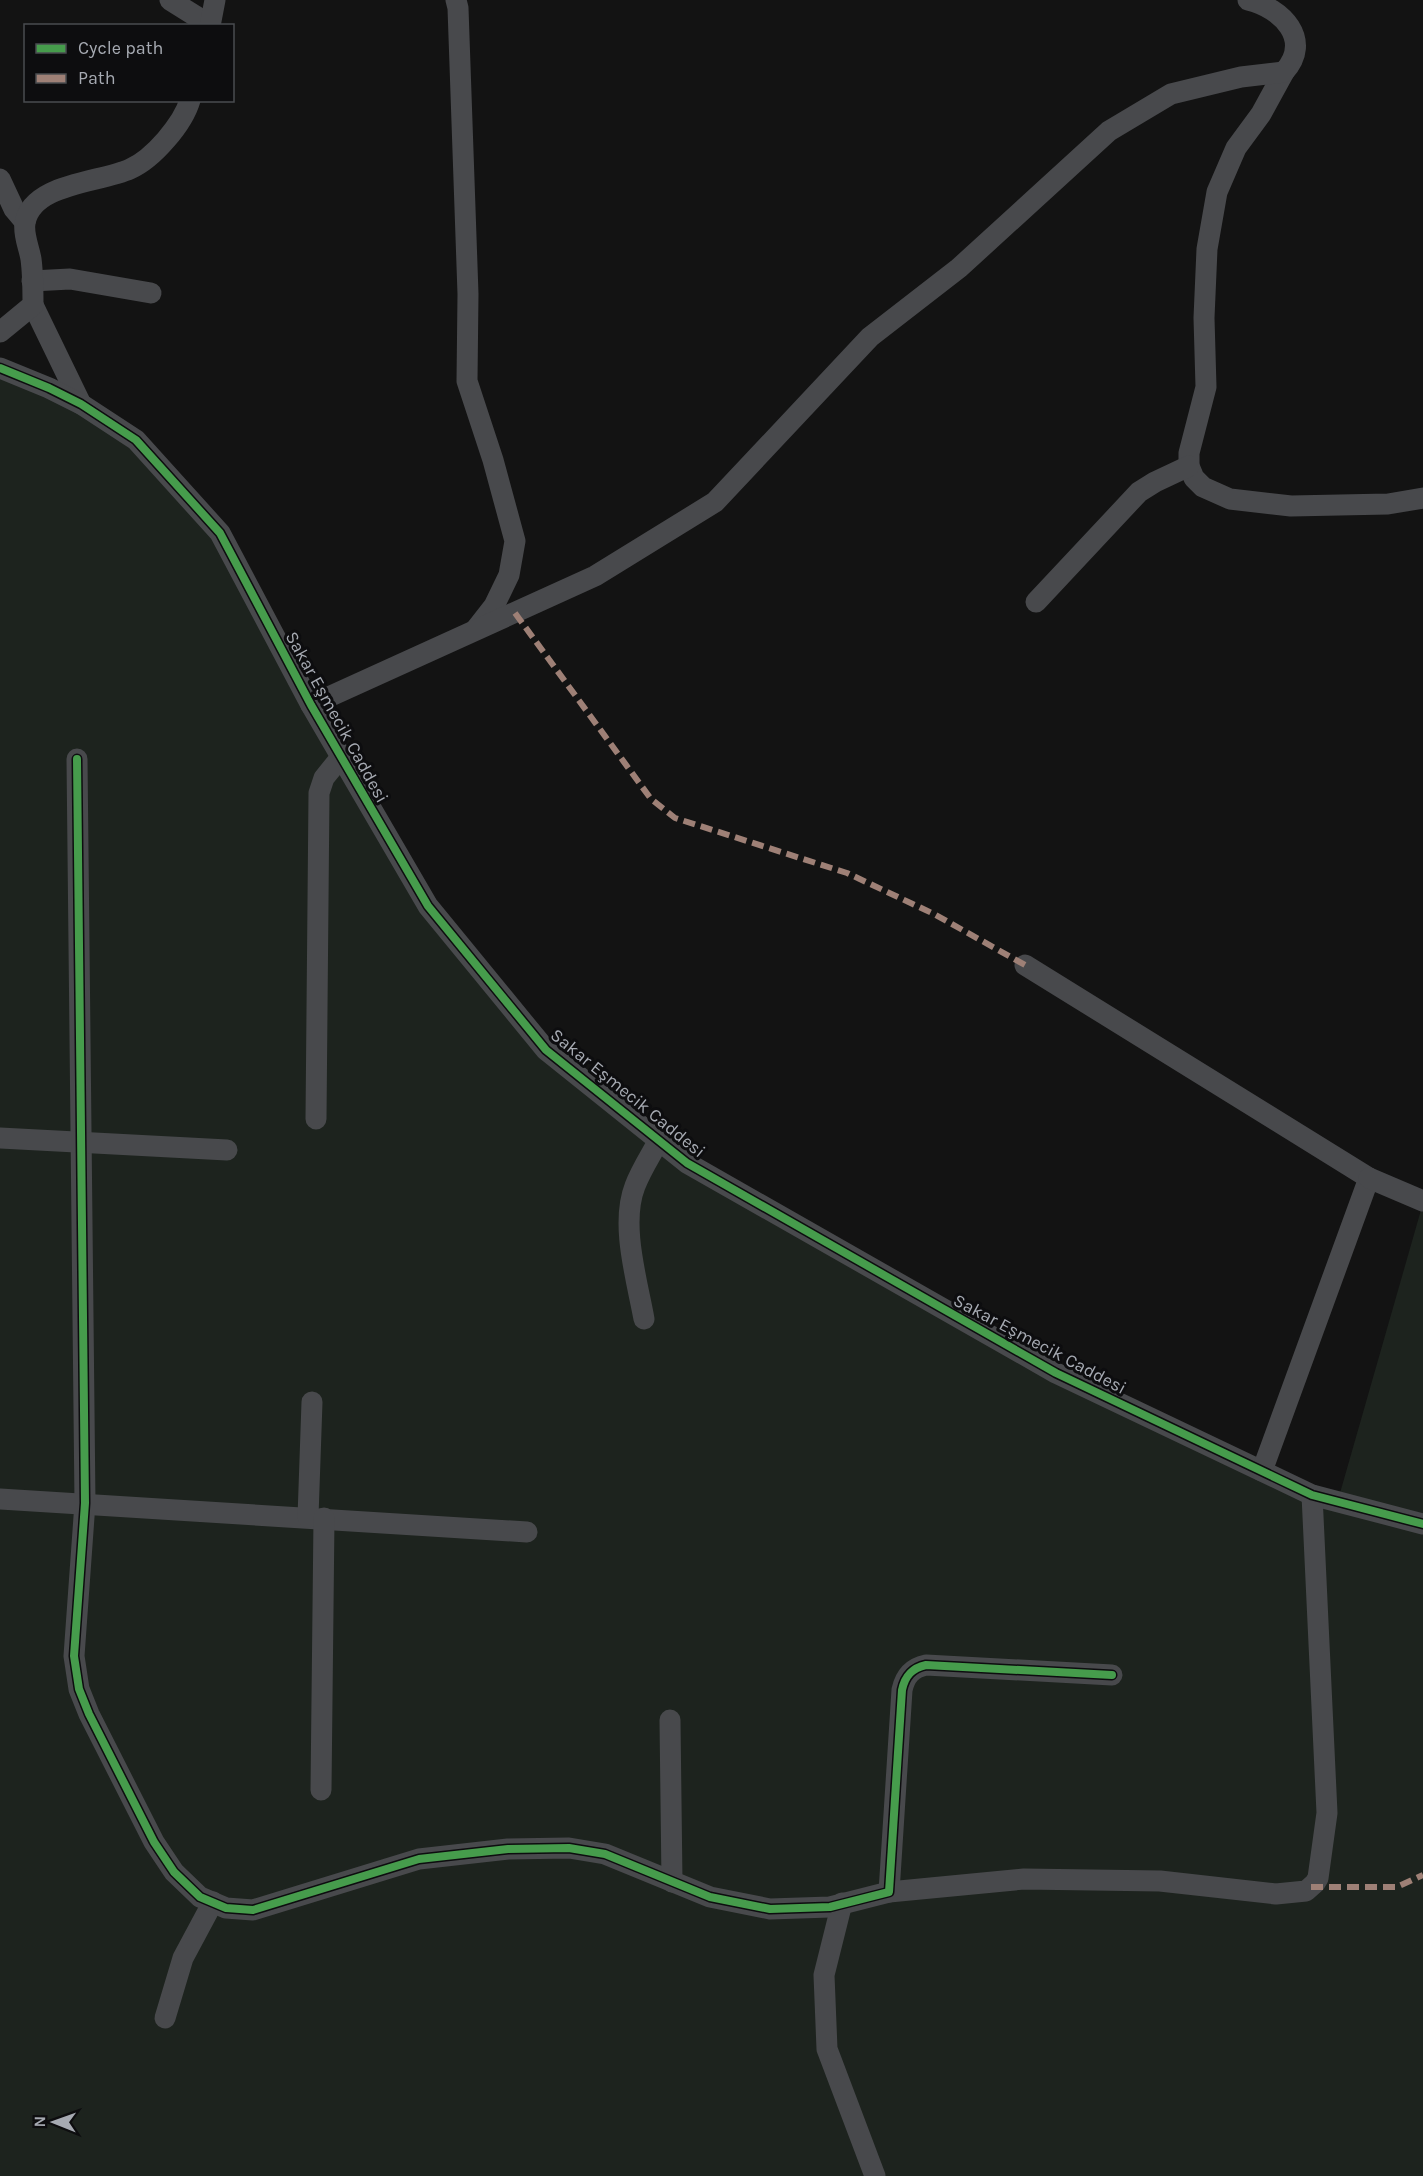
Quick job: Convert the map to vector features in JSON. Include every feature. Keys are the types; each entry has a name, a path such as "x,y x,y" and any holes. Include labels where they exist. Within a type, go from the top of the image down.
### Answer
{"street":[{"path":"170,0 208,24"},
{"path":"210,24 215,0"},
{"path":"456,0 468,294 467,381 493,460 515,541 509,575 494,606 473,633"},
{"path":"1248,0 1280,16 1289,25 1294,35 1295,56 1261,114 1236,148 1217,192 1208,249 1204,318 1206,387 1189,453 1189,466 1194,478 1203,487 1230,499 1291,506 1388,504 1423,498"},
{"path":"311,705 595,576 715,502 870,337 959,268 1109,130 1171,94 1241,77 1284,72"},
{"path":"81,404 33,305 31,260 25,234 25,222 29,210 36,201 54,190 117,175 148,158 172,131 189,102"},
{"path":"0,179 14,209 25,222"},
{"path":"32,281 70,279 152,293"},
{"path":"0,332 33,305"},
{"name":"Sakar Eşmecik Caddesi","path":"0,368 81,404 136,440 220,533 311,705 428,906 546,1050 687,1163 1056,1373 1312,1495 1423,1524"},
{"path":"1036,602 1139,492 1189,466"},
{"path":"316,1119 319,793 324,778 341,757"},
{"path":"76,759 85,1503 74,1656 79,1689 89,1714 154,1842 174,1872 200,1897 226,1908 253,1910 419,1859 508,1849 569,1848 605,1854 710,1897 770,1909 830,1908 889,1892 1024,1879 1160,1881 1276,1894 1298,1892 1311,1887 1318,1878 1327,1813 1312,1495"},
{"path":"1025,965 1369,1178 1423,1201"},
{"path":"0,1138 227,1150"},
{"path":"644,1319 630,1236 630,1212 634,1186 659,1140"},
{"path":"1262,1471 1369,1178"},
{"path":"312,1402 321,1790"},
{"path":"0,1499 527,1532"},
{"path":"889,1892 902,1690 903,1683 912,1671 926,1665 1112,1675"},
{"path":"670,1720 672,1882"},
{"path":"165,2018 183,1958 213,1902"},
{"path":"842,1903 824,1975 827,2049 875,2176"}],"shaded area":[{"path":"0,370 129,440 191,504 345,760 483,972 616,1109 976,1325 1338,1500 1423,1203 1423,2176 0,2176"}],"marked path":[{"path":"515,613 651,799 675,818 847,873 934,914 1025,965"},
{"path":"1311,1887 1397,1887 1423,1875"}],"cycle path":[{"path":"0,368 81,404 136,440 220,533 311,705 428,906 546,1050 687,1163 1056,1373 1312,1495 1423,1524"},
{"path":"77,759 85,1503 74,1656 79,1689 89,1714 154,1842 174,1872 200,1897 226,1908 253,1910 419,1859 508,1849 569,1848 605,1854 710,1897 770,1909 830,1907 889,1892 902,1690 907,1677 913,1671 926,1665 1112,1675"}]}
